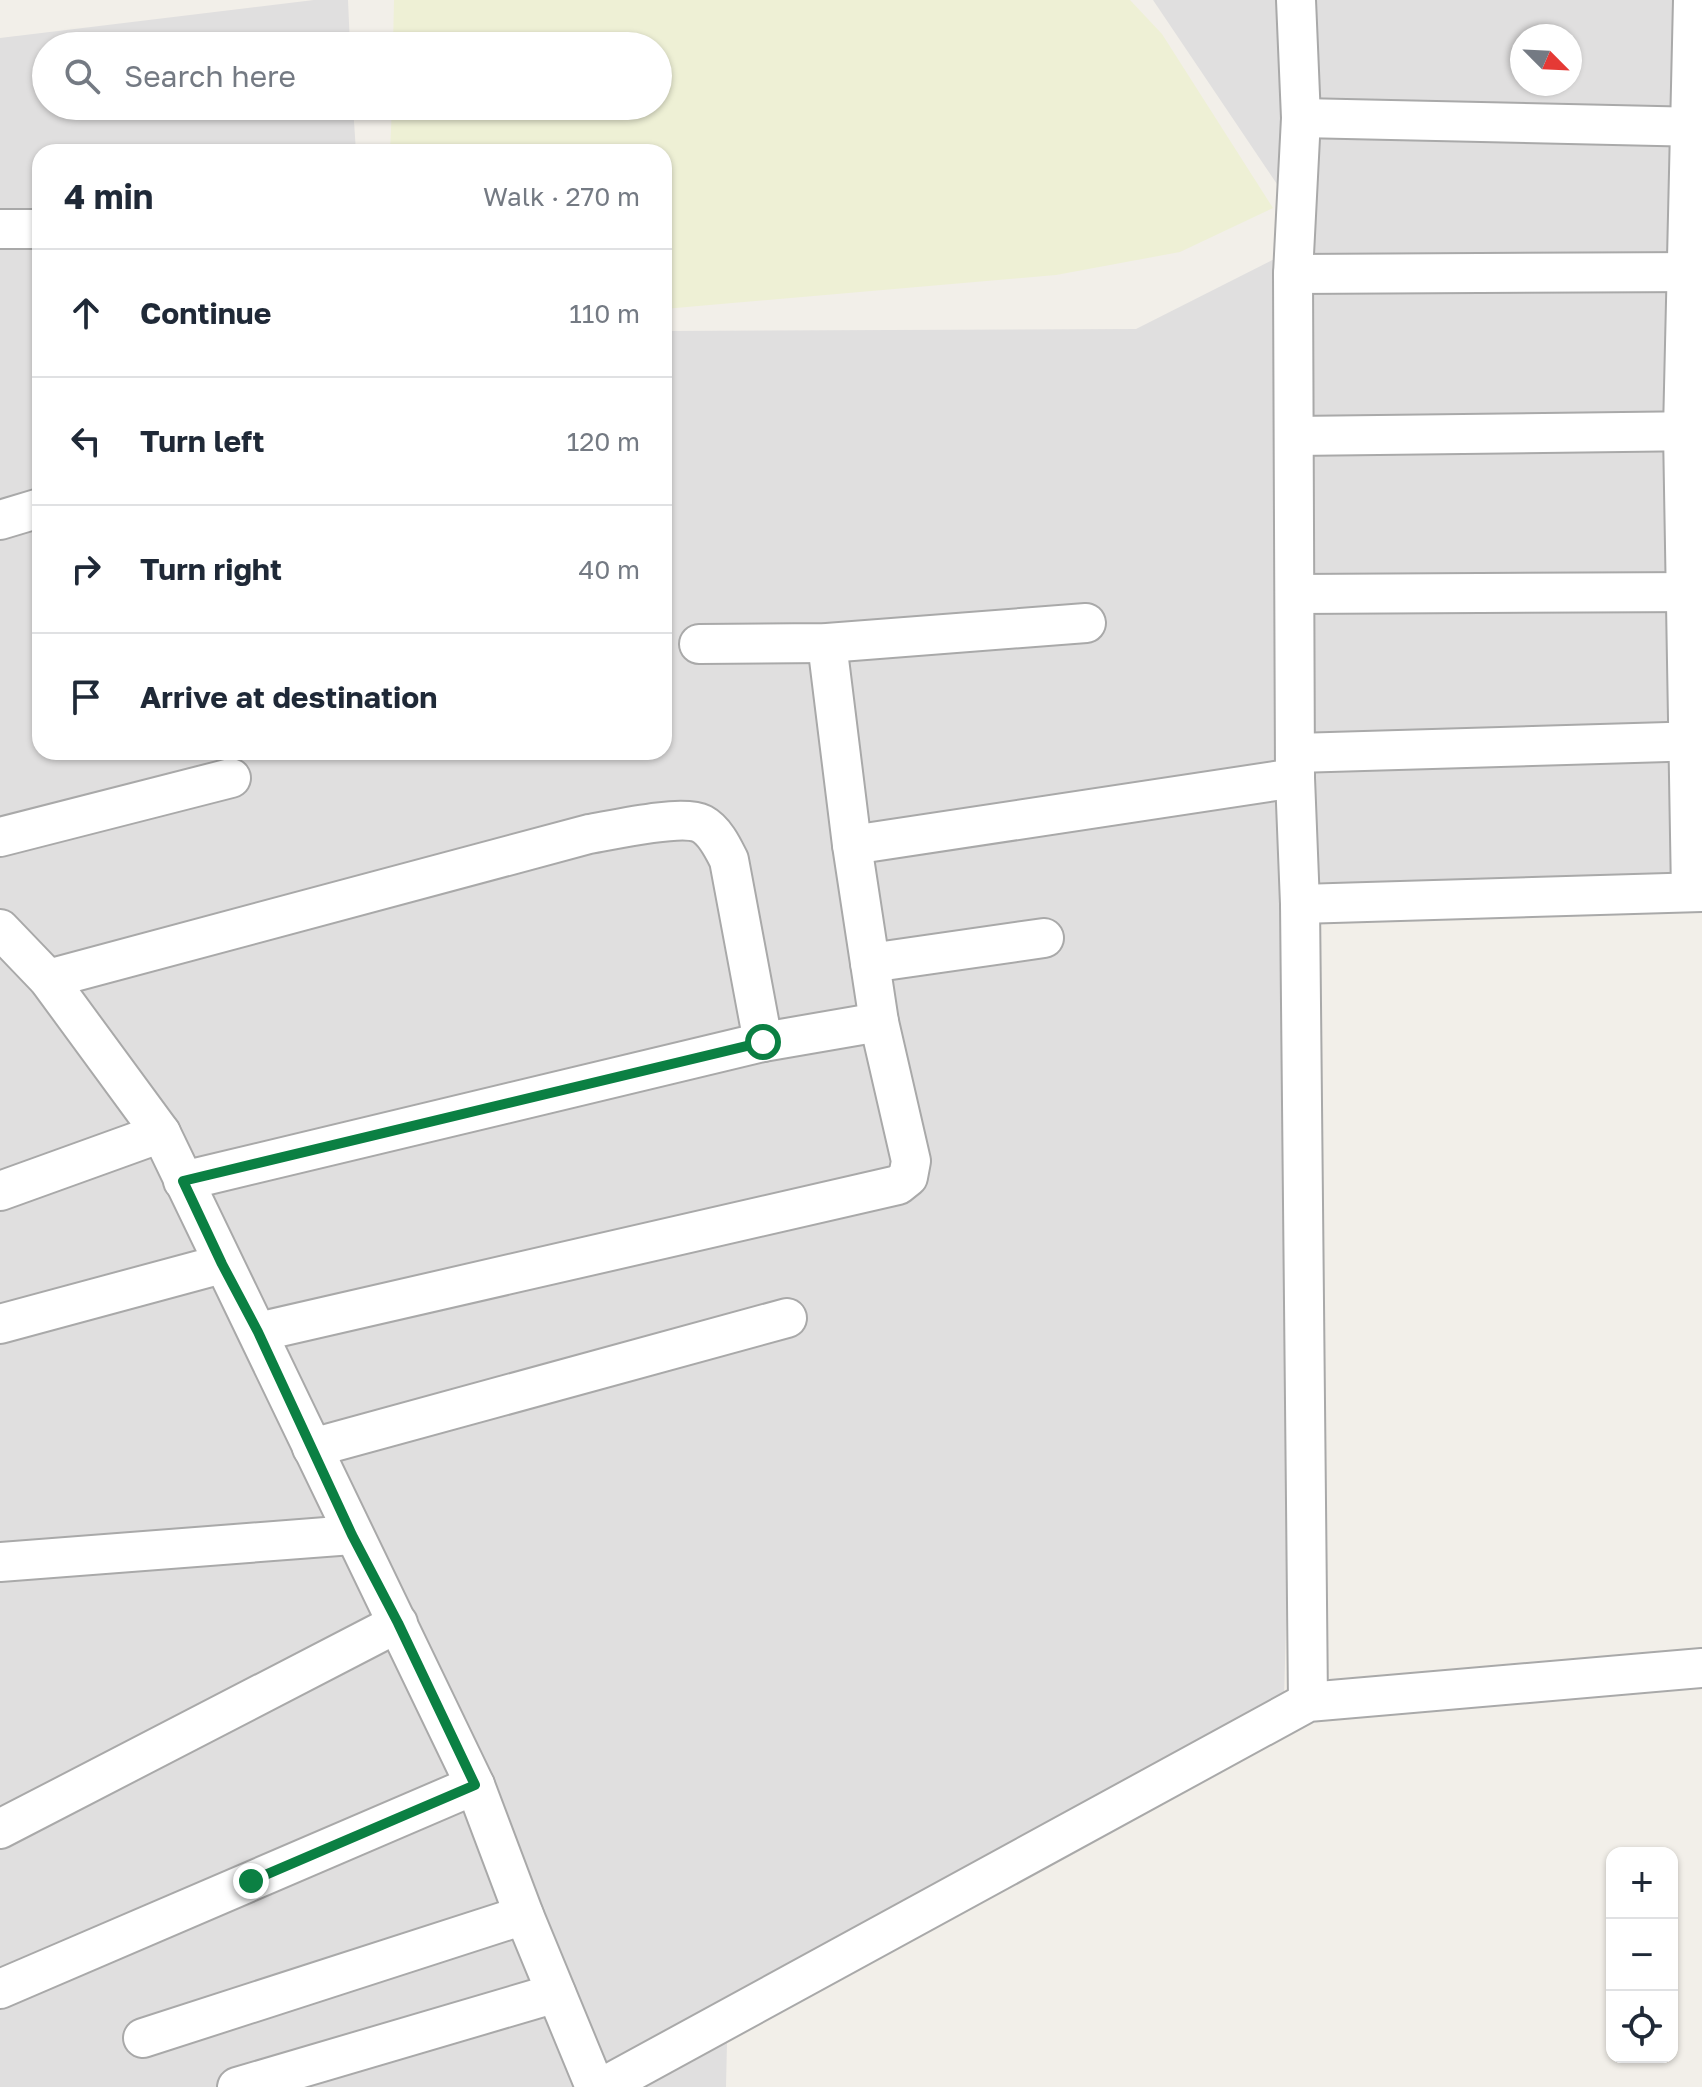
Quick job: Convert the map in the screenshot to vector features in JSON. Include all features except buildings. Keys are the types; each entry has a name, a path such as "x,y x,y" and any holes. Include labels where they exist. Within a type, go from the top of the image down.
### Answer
{"street":[{"path":"1296,0 1301,118 1293,274 1296,766 1308,1702"},
{"path":"1300,904 1696,892 1693,0"},
{"path":"1301,118 1695,127"},
{"path":"0,229 32,229"},
{"path":"1293,274 1695,272"},
{"path":"1294,436 1693,431"},
{"path":"0,520 32,510"},
{"path":"1295,594 1694,592"},
{"path":"699,644 827,643 1086,623"},
{"path":"258,1332 898,1185 908,1177 911,1161 879,1022 852,845 827,643"},
{"path":"852,845 1296,766 1694,740"},
{"path":"0,837 231,778"},
{"path":"48,979 589,834 678,821 702,824 720,841 729,860 763,1042"},
{"path":"0,929 48,979 161,1133 475,1785 524,1915 595,2087"},
{"path":"870,963 1044,938"},
{"path":"183,1181 763,1042 879,1022"},
{"path":"0,1191 161,1133"},
{"path":"0,1324 222,1264"},
{"path":"312,1448 787,1318"},
{"path":"0,1562 352,1535"},
{"path":"0,1829 398,1623"},
{"path":"603,2087 1308,1702 1702,1668"},
{"path":"0,1989 475,1785"},
{"path":"143,2038 524,1915"},
{"path":"237,2087 556,1993"}],"shaded area":[{"path":"314,0 348,0 349,32 50,32"},
{"path":"1153,0 1702,0 1702,887 1307,882 1284,1698 979,1875 727,2042 726,2087 0,2087 0,38 32,34 32,120 354,120 355,144 32,144 32,760 672,760 672,331 1136,329 1314,239"}],"green space":[{"path":"394,0 1130,0 1162,34 1273,208 1180,252 1056,275 672,308 672,144 390,144 391,120 672,120 672,32 393,32"}],"route":[{"path":"251,1881 475,1785 183,1181 763,1042"}]}
